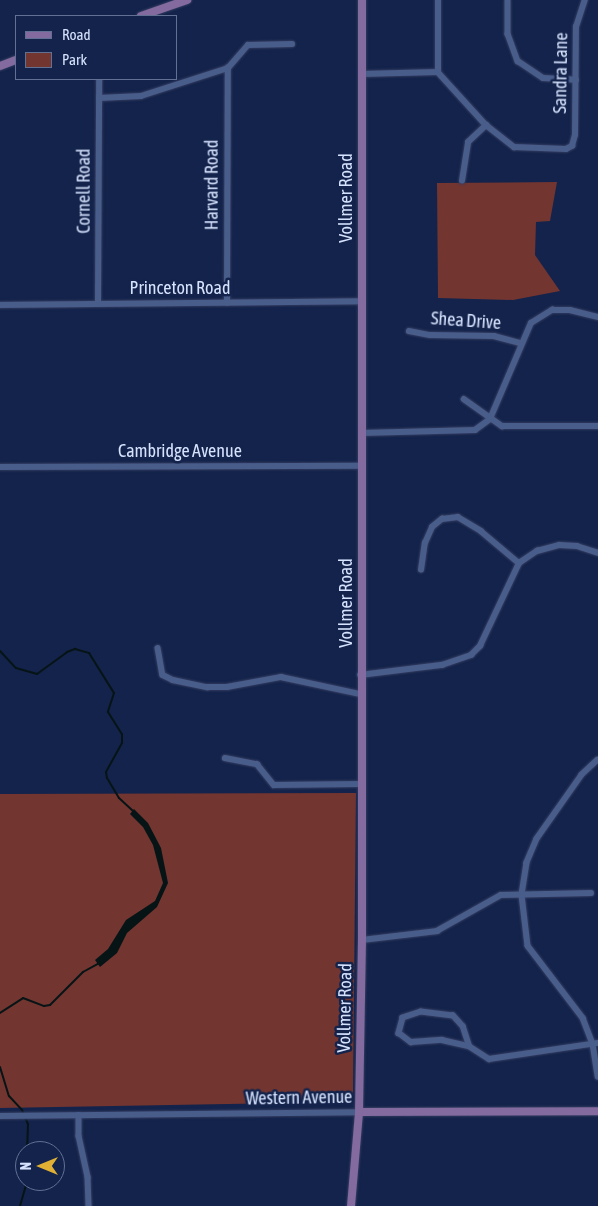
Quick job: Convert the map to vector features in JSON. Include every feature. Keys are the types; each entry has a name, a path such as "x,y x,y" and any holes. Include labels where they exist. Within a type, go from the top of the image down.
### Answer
{"main road":[{"path":"144,15 187,0"},
{"name":"Vollmer Road","path":"351,1206 359,1112 362,940 360,675 362,0"},
{"path":"0,66 15,60"},
{"name":"Western Avenue","path":"359,1112 598,1111"}],"street":[{"path":"438,0 438,72 486,124 468,142 462,181"},
{"path":"508,0 508,34 518,61 543,78 576,80"},
{"name":"Sandra Lane","path":"486,124 514,147 561,149 572,146 576,134 576,27 585,0"},
{"path":"99,98 141,96 228,68 248,45 292,44"},
{"name":"Harvard Road","path":"227,303 228,68"},
{"path":"361,74 438,72"},
{"name":"Cornell Road","path":"98,304 99,80"},
{"name":"Princeton Road","path":"0,304 361,301"},
{"path":"361,433 475,430 490,419 510,376 520,343 531,323 552,310 570,310 598,317"},
{"name":"Shea Drive","path":"409,331 430,335 494,336 520,343"},
{"path":"464,399 490,419 512,427 598,426"},
{"name":"Cambridge Avenue","path":"0,467 361,466"},
{"path":"421,570 425,543 432,527 442,519 458,517 482,531 519,563"},
{"path":"360,675 442,666 471,655 480,646 519,563 537,551 559,545 577,546 598,553"},
{"path":"158,648 163,675 173,680 207,687 226,687 281,676 360,694"},
{"path":"225,758 257,764 274,785 360,784"},
{"path":"598,760 582,775 537,839 527,862 522,895 528,946 583,1018 596,1044 598,1077"},
{"path":"362,940 436,931 501,895 592,893"},
{"path":"469,1046 463,1027 453,1016 421,1012 403,1018 399,1034 411,1042 442,1040 469,1046 489,1060 596,1044"},
{"name":"Western Avenue","path":"0,1116 359,1112"},
{"path":"79,1115 78,1136 88,1177 89,1206"}],"green space":[{"path":"557,182 550,221 536,222 535,255 560,291 513,300 438,298 437,183"},
{"path":"356,793 353,1092 349,1102 0,1108 0,794"}],"shaded area":[{"path":"134,809 148,823 161,848 168,883 157,907 127,933 117,953 100,967 95,960 108,949 126,920 155,901 163,883 153,845 143,827 130,814"}],"waterway":[{"path":"0,651 16,668 37,674 67,652 75,649 89,653 114,693 108,712 122,734 122,743 106,772 107,778 119,798 134,812"},
{"path":"0,1013 23,998 44,1006 50,1005 83,972 99,963"},
{"path":"0,1067 9,1096 22,1110 28,1124 27,1141"},
{"path":"20,1206 24,1191"}]}
